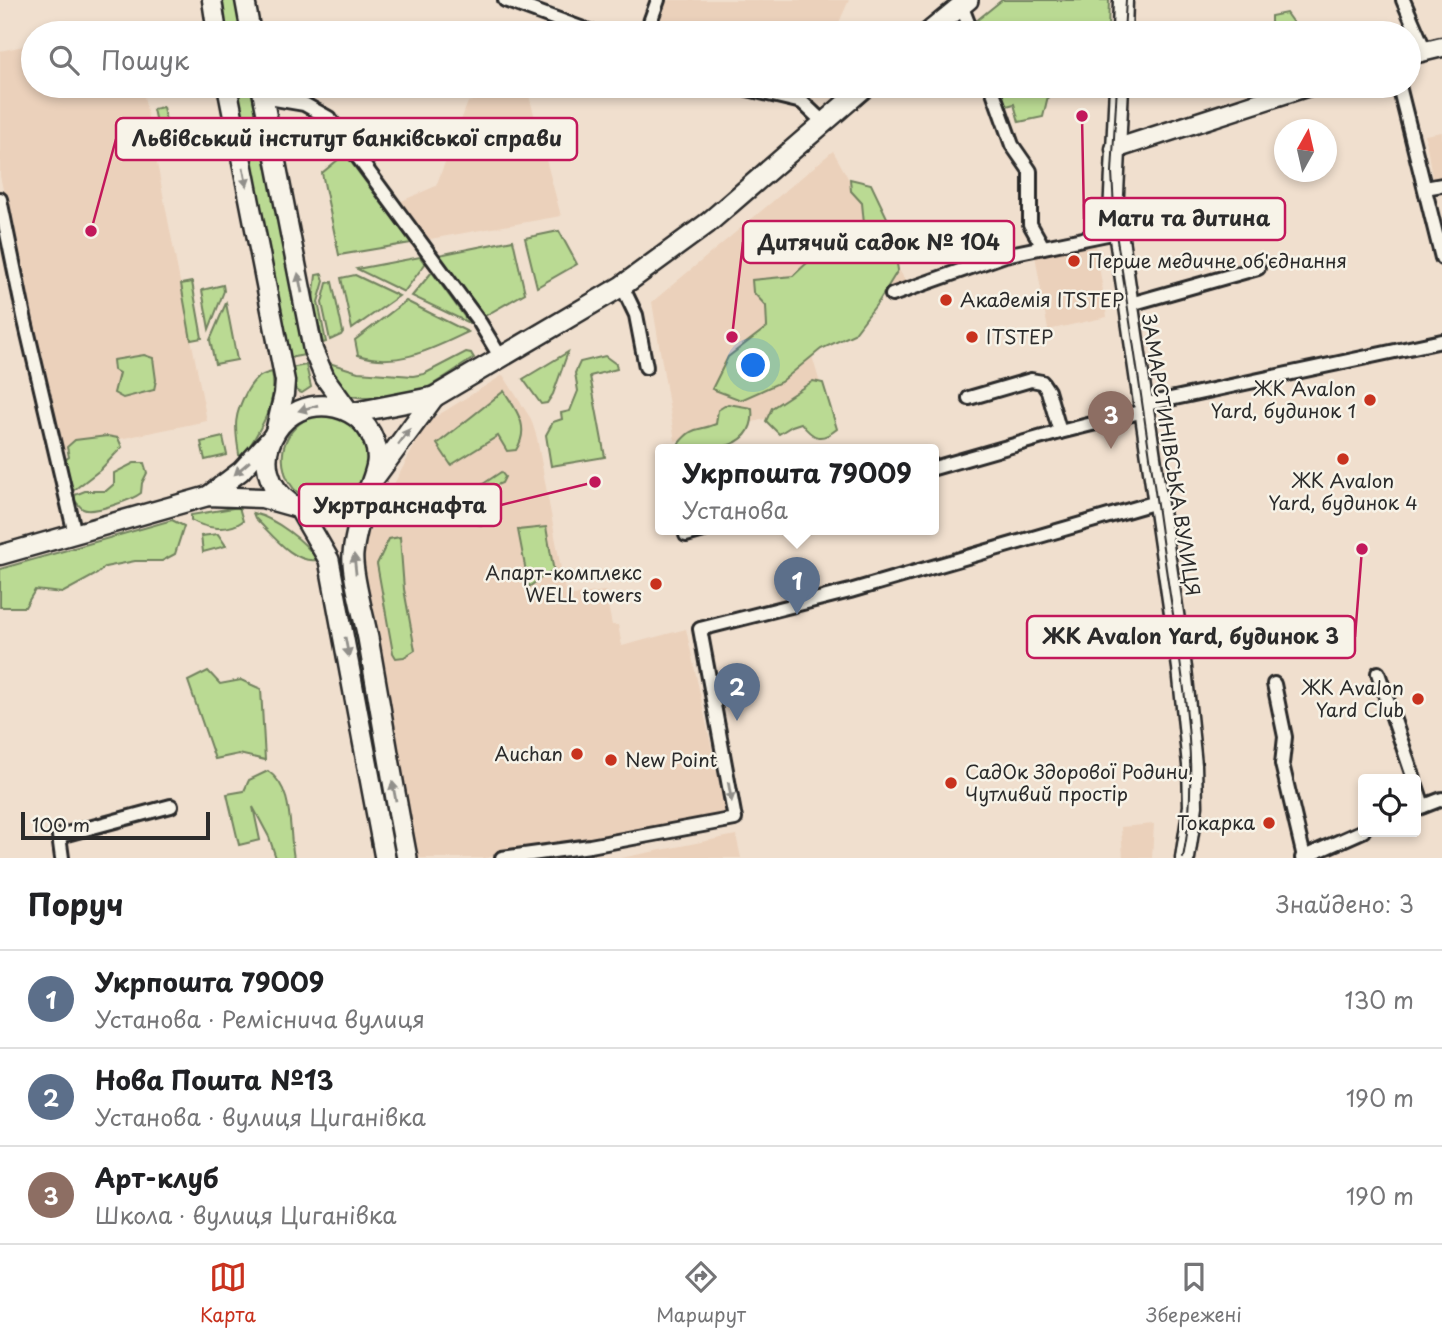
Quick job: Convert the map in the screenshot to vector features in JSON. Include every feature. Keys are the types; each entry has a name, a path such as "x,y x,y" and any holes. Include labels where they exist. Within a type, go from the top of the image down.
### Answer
{"main road":[{"path":"212,0 215,21"},
{"path":"245,0 249,21"},
{"path":"1122,21 1123,0"},
{"path":"942,21 964,3"},
{"path":"229,98 285,381 268,452 270,476 277,490 297,508 329,560 385,858"},
{"path":"263,98 313,350 325,378 350,412 368,429 378,456 353,557 407,858"},
{"path":"208,496 241,471 286,419 308,407 324,405 350,412 434,397 622,286 708,223 852,98"},
{"name":"ЗАМАРСТИНІВСЬКА ВУЛИЦЯ","path":"1118,98 1115,174 1119,189 1120,216 1117,228 1182,668 1192,765 1193,806 1185,858"},
{"path":"1115,149 1272,98"},
{"path":"0,555 208,496 248,496 320,514 333,514 356,503 434,397"}],"street":[{"path":"505,0 562,21"},
{"path":"650,21 658,0"},
{"path":"1403,0 1412,21"},
{"path":"964,3 968,21"},
{"path":"283,98 304,104 329,118 480,323 501,358"},
{"path":"785,98 802,102 823,122"},
{"path":"994,98 1012,145 1030,171 1030,224 1043,247"},
{"path":"1402,98 1442,258"},
{"path":"1424,188 1442,185"},
{"path":"0,199 25,321 75,534"},
{"path":"892,295 1005,255 1117,228"},
{"path":"1127,305 1258,268"},
{"path":"622,286 636,315 646,366"},
{"path":"939,466 1143,408 1442,341"},
{"path":"969,398 1031,380 1042,382 1048,391 1060,432"},
{"path":"502,858 591,852 735,818 700,629 850,591 1157,502"},
{"path":"1378,673 1412,774"},
{"path":"1274,684 1285,737 1282,764 1303,858 1358,833"},
{"path":"1421,806 1442,799"},
{"path":"62,858 59,836 171,806"}],"shaded area":[{"path":"664,0 849,0 840,21 656,21"},
{"path":"21,47 21,98 144,98 207,421 61,451 0,176 0,51"},
{"path":"485,98 530,98 561,216 430,239 422,235 397,203 436,186 468,102"},
{"path":"1442,132 1442,182 1433,183 1425,135"},
{"path":"833,151 906,282 805,332 826,404 675,441 652,302"},
{"path":"1090,242 1096,246 1107,317 1048,330 1035,255"},
{"path":"503,375 531,419 537,438 566,596 605,591 612,625 618,625 622,646 686,629 726,814 485,858 417,858 373,640 360,548 427,422"},
{"path":"1154,824 1152,858 1123,858 1121,827"},
{"path":"736,835 741,858 621,858"}],"green space":[{"path":"220,0 238,0 242,21 224,21"},
{"path":"1002,0 1109,0 1108,21 976,21"},
{"path":"1286,13 1292,21 1271,21 1271,16"},
{"path":"238,98 256,98 305,355 288,358"},
{"path":"1000,98 1048,98 1043,117 1019,122 1014,104 1003,107"},
{"path":"163,107 174,158 164,160 153,109"},
{"path":"345,154 411,243 339,255 322,173"},
{"path":"850,179 871,184 891,226 898,270 879,301 854,334 821,349 781,382 741,400 712,389 728,357 767,327 766,306 753,292 752,280 793,276 826,245 864,224 862,203 851,191"},
{"path":"559,231 577,264 537,287 525,238"},
{"path":"513,240 525,293 483,317 439,255"},
{"path":"420,257 425,264 404,292 357,269"},
{"path":"432,272 469,323 412,296"},
{"path":"322,274 324,281 318,302 326,342 323,343 313,301 316,275"},
{"path":"355,275 399,296 352,329 341,278"},
{"path":"192,282 202,338 191,340 181,284"},
{"path":"332,282 343,332 330,340 322,303 327,283"},
{"path":"223,285 224,291 209,329 202,290"},
{"path":"406,301 468,332 429,350 401,358 358,355 355,340"},
{"path":"226,303 237,360 215,364 210,340"},
{"path":"466,352 471,353 474,358 429,387 394,399 350,396 326,362 358,372 413,376 424,374"},
{"path":"568,352 553,394 547,403 541,404 523,379"},
{"path":"144,355 153,358 156,380 154,390 123,398 114,393 119,373 114,370 113,360"},
{"path":"605,356 616,364 617,369 590,376 605,457 551,466 546,435 553,422 562,419 561,413 570,411 578,391 575,373 580,362"},
{"path":"306,365 311,387 302,393 294,386 290,368"},
{"path":"272,372 269,408 240,462 236,433 239,410 247,391 255,381"},
{"path":"813,381 823,383 837,429 826,436 818,437 809,433 801,423 779,434 766,421 772,408"},
{"path":"504,391 522,426 516,450 507,451 498,436 451,465 437,444"},
{"path":"728,404 752,408 752,422 747,433 731,444 679,444 688,434 716,424 718,410"},
{"path":"330,413 352,421 371,450 359,488 341,500 316,502 300,494 289,481 283,465 284,447 292,431 307,419"},
{"path":"107,436 118,438 122,447 100,470 74,490 64,489 61,463 69,457 67,447 75,440"},
{"path":"223,437 227,455 205,460 201,442"},
{"path":"134,463 144,463 147,473 141,493 95,510 83,509 75,501 75,495 85,491 106,491 114,484 114,473"},
{"path":"501,472 505,477 502,483 494,486 482,525 448,518 447,505 451,494 462,498"},
{"path":"239,507 243,521 231,527 203,526 191,520 191,515"},
{"path":"253,513 289,531 317,560 308,560 291,552 275,539"},
{"path":"172,520 184,526 175,554 162,561 135,561 105,567 62,593 35,590 25,607 0,607 0,569"},
{"path":"546,527 554,572 529,587 518,530"},
{"path":"218,534 226,546 203,552 201,536"},
{"path":"400,537 404,589 415,650 404,657 396,658 377,564 389,539"},
{"path":"340,569 346,569 399,858 393,858"},
{"path":"208,671 220,684 241,680 261,689 265,760 239,754 215,759 188,681"},
{"path":"268,771 277,779 287,799 294,858 276,858 269,837 253,807 260,840 239,845 227,794 244,791 249,780"}],"tram line":[{"path":"1125,21 1126,0"},
{"path":"1116,98 1112,172 1115,228 1187,714 1190,786 1183,858"}],"place":[{"name":"Мати та дитина","path":"1082,116"},
{"name":"Львівський інститут банківської справи","path":"91,231"},
{"name":"Перше медичне об'єднання","path":"1074,261"},
{"name":"Академія ITSTEP","path":"946,300"},
{"name":"Дитячий садок № 104","path":"732,337"},
{"name":"ITSTEP","path":"972,337"},
{"name":"ЖК Avalon Yard, будинок 1","path":"1370,400"},
{"name":"Арт-клуб","path":"1111,449"},
{"name":"ЖК Avalon Yard, будинок 4","path":"1343,459"},
{"name":"Укртранснафта","path":"595,482"},
{"name":"ЖК Avalon Yard, будинок 3","path":"1362,549"},
{"name":"Апарт-комплекс WELL towers","path":"656,584"},
{"name":"Укрпошта 79009","path":"797,615"},
{"name":"ЖК Avalon Yard Club","path":"1418,699"},
{"name":"Нова Пошта №13","path":"737,721"},
{"name":"Auchan","path":"577,754"},
{"name":"New Point","path":"611,760"},
{"name":"СадОк Здорової Родини, Чутливий простір","path":"951,783"},
{"name":"Токарка","path":"1269,823"}]}
